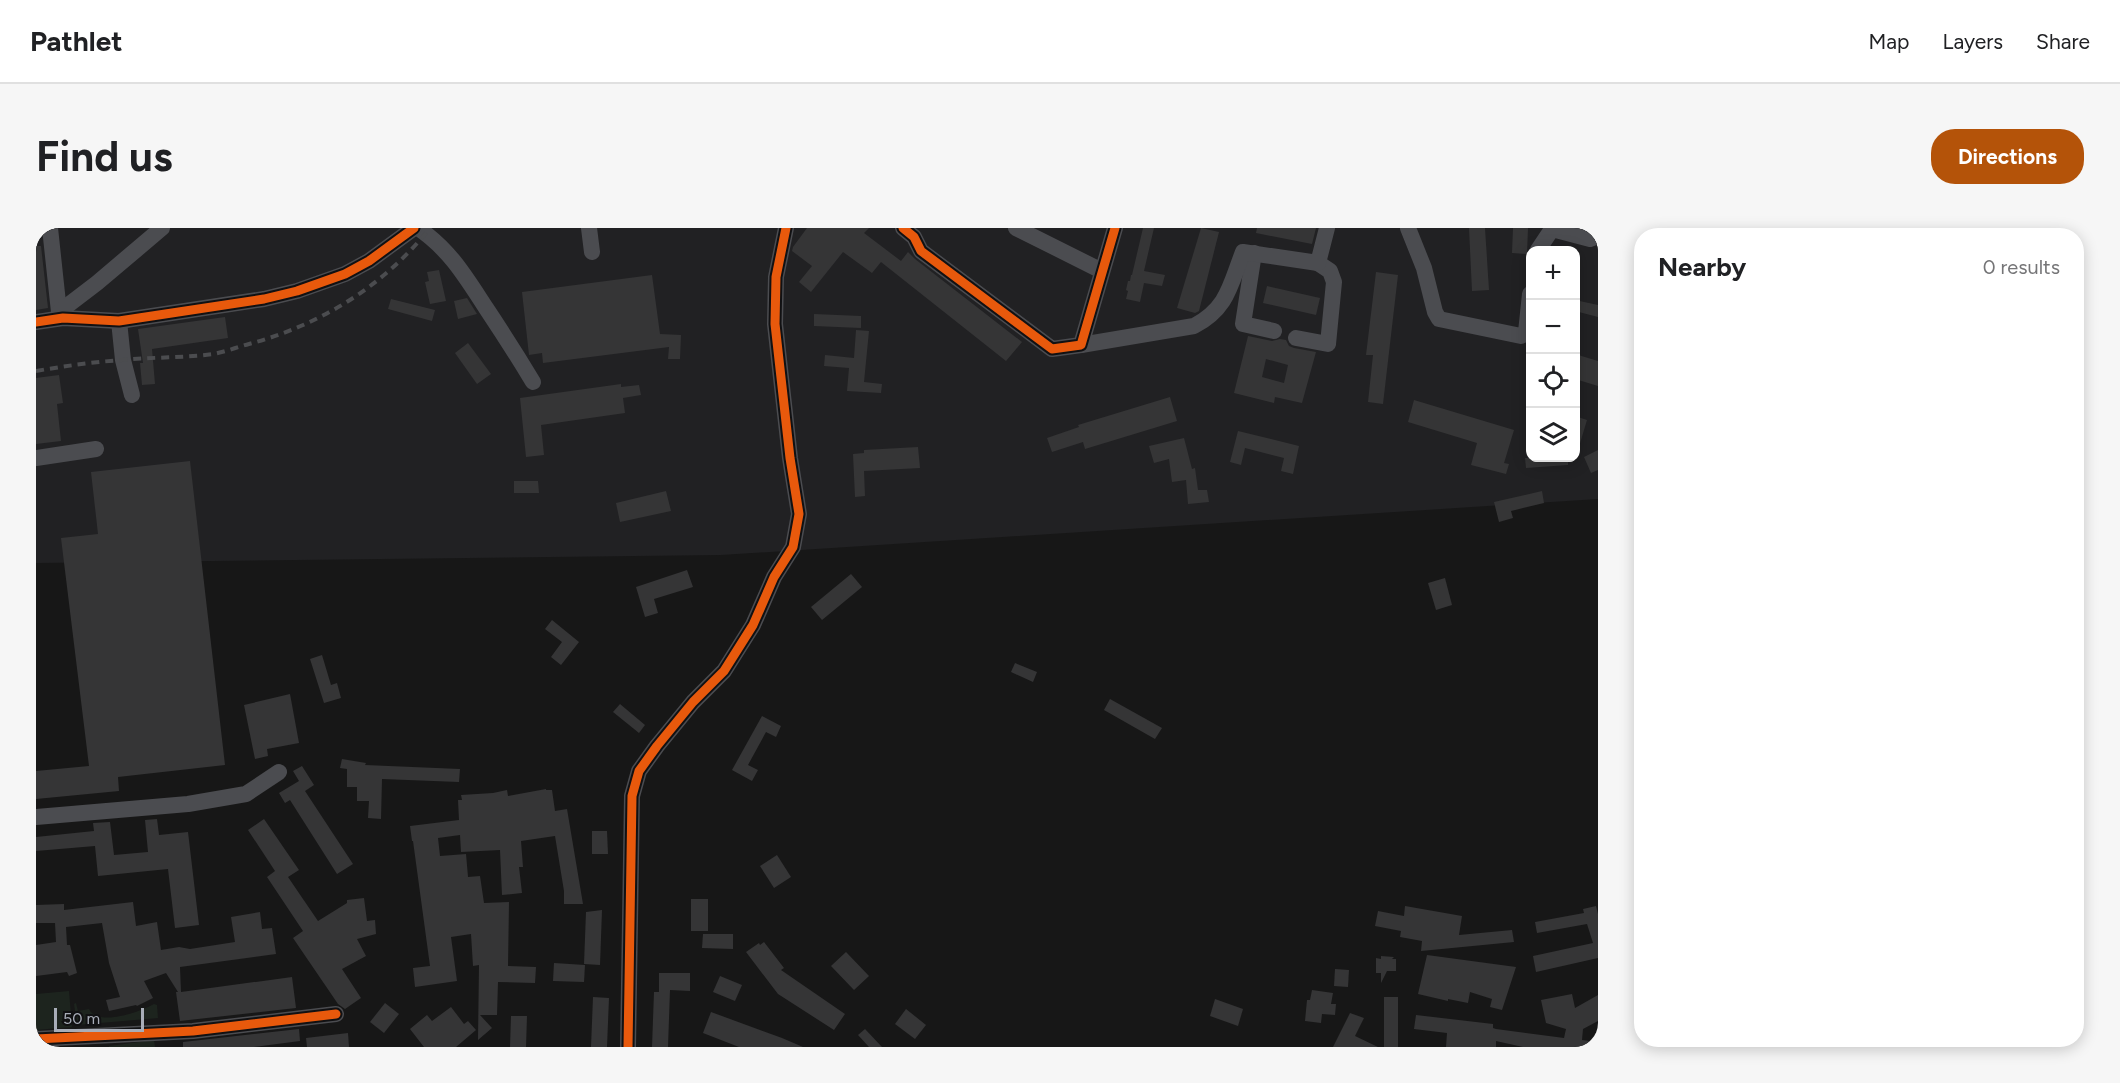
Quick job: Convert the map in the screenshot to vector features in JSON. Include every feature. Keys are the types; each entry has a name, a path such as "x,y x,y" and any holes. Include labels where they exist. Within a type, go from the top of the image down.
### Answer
{"street":[{"path":"50,228 61,315"},
{"path":"61,315 162,228"},
{"path":"36,322 61,315 119,321 264,299 297,291 345,274 369,261 416,228 438,242 454,260 533,382"},
{"path":"589,228 592,252"},
{"path":"628,1047 632,796 639,771 693,702 724,671 753,625 774,577 793,547 799,514 790,458 775,324 776,277 786,228"},
{"path":"903,228 914,237 921,251 1052,349 1194,326 1209,318 1219,308 1243,252 1318,263 1330,272 1334,282 1328,344 1296,338"},
{"path":"1016,228 1102,271"},
{"path":"1081,345 1115,228"},
{"path":"1318,263 1327,228"},
{"path":"1408,228 1424,268 1435,312 1439,319 1521,336 1526,332 1529,300"},
{"path":"1541,246 1552,230 1590,239 1598,236"},
{"path":"1254,253 1243,324 1274,331"},
{"path":"119,321 123,360 132,395"},
{"path":"36,458 96,449"},
{"path":"36,817 188,804 246,794 279,772"},
{"path":"36,1039 193,1031 336,1014"}],"shaded area":[{"path":"36,228 1598,228 1598,499 721,555 36,563"},
{"path":"69,991 72,1027 36,1030 36,994"},
{"path":"76,1003 78,1011 89,1009 101,1017 130,1014 154,1004 157,1005 158,1018 77,1025 74,1004"},
{"path":"154,1040 155,1047 109,1047 109,1046"}],"building":[{"path":"807,228 869,228 864,233 901,261 908,252 1022,342 1006,361 881,262 872,273 843,252 811,292 799,282 812,266 792,251"},
{"path":"1143,228 1154,228 1144,271 1165,275 1162,286 1144,283 1140,302 1126,299 1128,291 1126,290 1132,275"},
{"path":"1201,228 1219,232 1199,311 1195,313 1177,308"},
{"path":"1257,228 1316,228 1312,244 1256,233"},
{"path":"1469,228 1485,228 1489,290 1472,291"},
{"path":"1513,228 1528,228 1526,254 1512,253"},
{"path":"36,246 41,246 48,308 36,310"},
{"path":"439,270 446,301 430,304 425,282 429,281 427,272"},
{"path":"1376,272 1398,275 1383,404 1368,402 1373,355 1366,355"},
{"path":"652,275 660,334 681,335 680,359 668,359 669,347 543,363 542,353 529,355 522,292"},
{"path":"1267,286 1320,298 1316,315 1263,303"},
{"path":"467,298 477,314 458,319 454,301"},
{"path":"391,299 435,310 432,321 388,309"},
{"path":"1580,301 1598,305 1598,317 1580,312"},
{"path":"814,314 861,316 861,328 814,326"},
{"path":"225,317 228,338 152,349 155,384 142,385 140,363 143,363 138,329"},
{"path":"856,330 869,331 864,382 882,384 881,393 847,391 849,368 824,366 825,355 854,358"},
{"path":"1248,336 1272,341 1286,340 1289,346 1294,348 1316,352 1302,403 1275,397 1274,403 1234,393","holes":["1266,359 1288,365 1284,383 1262,377"]},
{"path":"468,343 491,374 477,384 455,353"},
{"path":"1580,356 1598,361 1598,386 1580,381"},
{"path":"59,375 63,403 57,404 61,441 36,444 36,378"},
{"path":"621,384 621,387 639,385 641,395 623,398 625,413 541,425 544,455 526,457 520,398"},
{"path":"1170,397 1177,421 1085,449 1083,442 1052,452 1047,438 1079,427 1078,425"},
{"path":"1414,400 1514,430 1504,463 1509,464 1506,474 1471,465 1477,443 1408,422"},
{"path":"1580,418 1587,420 1580,443"},
{"path":"1238,431 1299,446 1293,474 1281,471 1284,458 1245,448 1241,465 1230,462"},
{"path":"1184,438 1192,469 1195,468 1198,490 1207,490 1209,502 1188,504 1186,480 1172,482 1169,459 1154,463 1149,446"},
{"path":"918,447 920,468 864,471 865,496 855,497 853,454 864,453 864,450"},
{"path":"1598,450 1598,470 1591,473 1584,457"},
{"path":"1525,458 1526,462 1568,462 1568,465 1526,468"},
{"path":"190,461 225,765 118,777 119,791 36,799 36,771 89,766 61,538 98,534 91,472"},
{"path":"514,481 538,481 539,493 514,493"},
{"path":"666,491 671,511 620,522 616,503"},
{"path":"1542,491 1544,503 1511,511 1513,518 1499,522 1494,502"},
{"path":"687,570 693,587 654,599 658,613 645,617 636,587"},
{"path":"851,574 862,587 822,620 811,607"},
{"path":"1445,578 1452,605 1436,610 1428,583"},
{"path":"552,620 579,642 561,665 551,657 562,642 545,629"},
{"path":"322,655 331,685 337,683 341,698 324,703 310,659"},
{"path":"1015,663 1037,672 1033,682 1011,672"},
{"path":"290,694 299,743 267,749 268,756 255,759 244,705"},
{"path":"1110,699 1162,728 1155,739 1104,710"},
{"path":"620,704 645,725 639,733 613,712"},
{"path":"762,716 781,726 776,737 766,732 748,765 758,770 752,781 732,770"},
{"path":"342,759 366,763 365,765 460,769 459,782 382,779 381,819 368,818 369,801 357,801 357,787 347,787 347,769 340,768"},
{"path":"302,766 314,785 305,791 353,864 337,874 290,800 285,803 279,793 299,781 293,771"},
{"path":"546,789 552,790 555,811 567,809 583,904 564,904 555,836 521,841 523,867 519,867 522,893 502,895 500,850 461,852 460,835 438,838 440,856 466,854 468,877 480,876 484,903 509,902 508,966 536,967 535,983 498,982 497,1015 480,1015 492,1028 478,1040 479,965 473,966 471,934 451,937 457,981 415,987 413,968 430,966 410,826 459,820 458,800 462,800 461,795 507,790 508,796"},
{"path":"157,819 159,835 188,832 199,925 175,928 168,869 98,876 95,846 36,851 36,837 94,831 93,823 110,822 114,855 148,852 145,820"},
{"path":"264,819 299,870 288,877 318,921 347,903 347,900 364,898 367,921 375,920 376,934 357,939 366,956 342,969 361,998 345,1009 338,1004 293,938 303,931 267,877 275,871 248,830"},
{"path":"592,831 607,831 608,854 592,854"},
{"path":"777,855 791,877 774,888 760,866"},
{"path":"691,899 708,899 708,931 691,931"},
{"path":"133,902 136,926 157,922 161,950 179,947 190,949 235,942 231,917 260,912 262,929 272,928 276,954 180,967 181,992 292,977 296,1008 180,1021 176,992 178,992 166,973 144,981 153,998 137,1006 109,1011 106,1000 120,997 109,963 102,923 66,927 67,945 70,945 77,973 69,976 67,972 36,976 36,945 56,942 55,923 36,923 36,905 64,904 64,910"},
{"path":"1405,906 1462,916 1459,935 1512,930 1514,942 1421,951 1422,941 1400,937 1401,931 1375,926 1378,911 1404,916"},
{"path":"1596,906 1598,958 1536,972 1533,956 1593,943 1587,924 1537,933 1535,922 1584,913 1583,909"},
{"path":"602,910 600,965 584,964 586,912"},
{"path":"703,934 733,934 733,949 702,948"},
{"path":"764,942 784,968 781,970 845,1014 834,1030 778,994 746,952"},
{"path":"846,952 869,976 854,990 831,966"},
{"path":"1427,955 1516,967 1502,1010 1490,1007 1492,999 1470,992 1468,1003 1418,994"},
{"path":"1381,956 1396,959 1396,971 1387,971 1381,983 1381,973 1376,973 1376,958 1381,959"},
{"path":"554,963 585,965 584,982 553,981"},
{"path":"1335,969 1349,970 1348,987 1334,986"},
{"path":"659,973 690,973 690,991 670,990 668,1047 652,1047 654,992 659,992"},
{"path":"720,976 742,985 735,1001 713,992"},
{"path":"1312,990 1333,993 1331,1004 1336,1004 1335,1015 1322,1014 1321,1023 1305,1021 1307,1000 1310,1000"},
{"path":"1572,994 1575,1008 1598,995 1598,1021 1583,1029 1582,1040 1590,1041 1590,1047 1523,1047 1496,1041 1496,1047 1446,1047 1447,1033 1414,1029 1416,1015 1493,1024 1493,1028 1496,1029 1564,1038 1566,1029 1546,1023 1541,1000"},
{"path":"593,997 609,998 607,1047 591,1047"},
{"path":"1384,997 1398,997 1398,1047 1384,1047"},
{"path":"1215,999 1243,1009 1238,1026 1210,1016"},
{"path":"385,1003 399,1014 384,1033 370,1022"},
{"path":"451,1007 464,1024 468,1021 476,1030 456,1047 424,1047 410,1029 427,1015 432,1021"},
{"path":"906,1009 926,1025 915,1039 895,1024"},
{"path":"711,1012 803,1047 739,1047 703,1033"},
{"path":"1350,1013 1364,1018 1355,1036 1378,1047 1333,1047"},
{"path":"511,1016 527,1016 526,1047 510,1047"},
{"path":"299,1029 300,1041 254,1047 183,1047 183,1042"},
{"path":"865,1029 882,1047 869,1047 858,1035"},
{"path":"348,1033 349,1047 307,1047 306,1038"}],"railway":[{"path":"36,371 100,362 213,354 275,336 301,326 349,301 392,268 430,228"}],"cycle path":[{"path":"36,322 63,318 119,321 264,299 297,291 345,274 369,261 414,228"},
{"path":"628,1047 632,796 639,771 693,702 724,671 753,625 774,577 793,547 799,514 790,458 775,324 776,277 786,228"},
{"path":"903,228 914,237 921,251 1052,349 1081,345 1115,228"},
{"path":"36,1039 193,1031 336,1014"}]}
